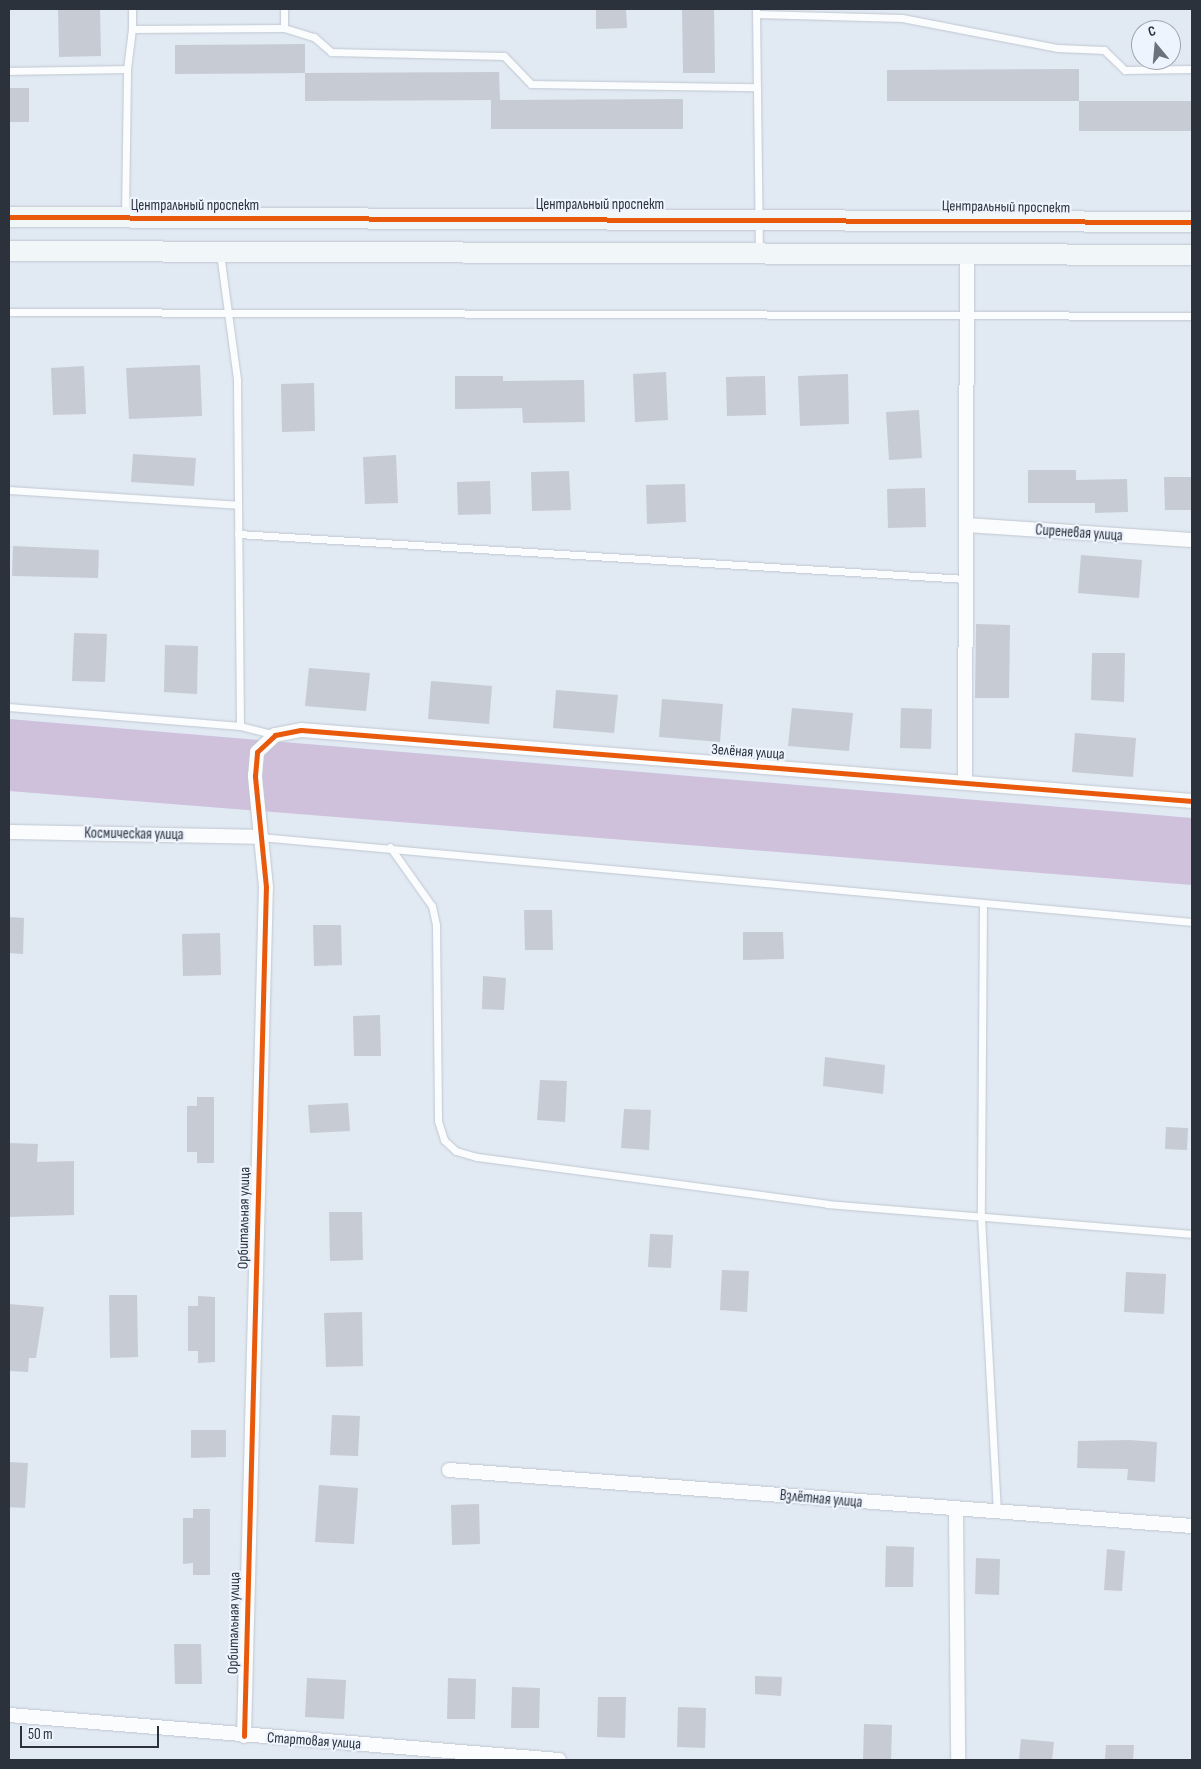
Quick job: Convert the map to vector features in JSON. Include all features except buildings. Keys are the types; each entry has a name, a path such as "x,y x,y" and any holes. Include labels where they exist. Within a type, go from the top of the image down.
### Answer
{"street":[{"name":"Центральный проспект","path":"9,217 760,218 1192,222"},
{"path":"9,251 220,253 760,252 1192,255"},
{"path":"964,782 967,254"},
{"name":"Сиреневая улица","path":"966,525 1192,540"},
{"name":"Зелёная улица","path":"275,735 301,730 1192,801"},
{"name":"Орбитальная улица","path":"244,1736 266,887 260,837 257,752 275,735"},
{"name":"Космическая улица","path":"9,832 260,837"},
{"name":"Взлётная улица","path":"449,1470 956,1510 1192,1526"},
{"path":"956,1510 958,1760"},
{"name":"Стартовая улица","path":"9,1715 244,1736 559,1760"}],"lane":[{"path":"125,218 127,69 132,29 132,9"},
{"path":"284,9 284,28"},
{"path":"760,252 756,11 902,18 1058,48 1104,50 1125,70 1192,69"},
{"path":"132,29 284,28 314,36 330,52 504,56 531,84 757,87"},
{"path":"9,70 127,69"},
{"path":"220,253 237,379 240,726"},
{"path":"9,312 1192,316"},
{"path":"9,490 238,505"},
{"path":"238,534 966,579"},
{"path":"9,707 240,726 275,735"},
{"path":"260,837 947,897 983,904 1192,922"},
{"path":"390,847 432,906 436,925 438,1121 444,1140 456,1151 477,1157 827,1204 1192,1234"},
{"path":"983,904 981,1217 997,1512"}],"shaded area":[{"path":"9,719 1192,818 1192,885 9,791"}],"cycle path":[{"path":"9,217 1192,222"},
{"path":"244,1736 266,887 255,776 257,752 275,735 301,730 1192,801"}]}
